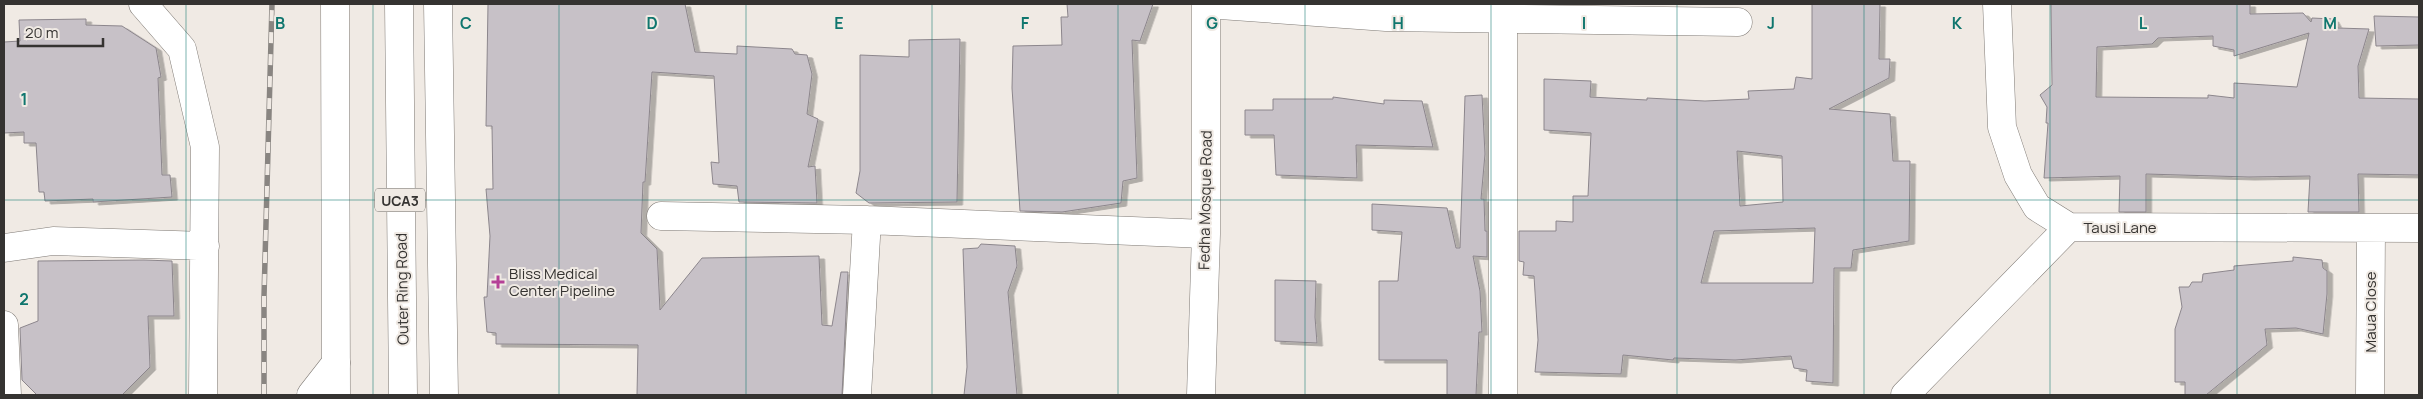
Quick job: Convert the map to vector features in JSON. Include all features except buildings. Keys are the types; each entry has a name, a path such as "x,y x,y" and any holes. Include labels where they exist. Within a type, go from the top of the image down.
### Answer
{"street":[{"path":"143,4 182,49 205,148 203,395"},
{"path":"334,4 336,395"},
{"name":"Outer Ring Road","path":"399,4 403,395"},
{"name":"UCA3","path":"438,4 444,395"},
{"path":"1206,4 1386,17 1738,22"},
{"name":"Fedha Mosque Road","path":"1202,395 1206,234 1206,4"},
{"name":"Tausi Lane","path":"1997,4 2002,127 2018,175 2037,207 2069,227 2419,228"},
{"path":"1502,20 1503,395"},
{"path":"661,216 867,220 1206,234"},
{"path":"856,395 867,220"},
{"path":"1905,395 2069,227"},
{"name":"Maua Close","path":"2370,395 2371,229"},
{"path":"4,248 54,241 205,246"},
{"path":"4,325 8,395"},
{"path":"310,395 336,363"}],"railway":[{"path":"264,395 264,297 272,4"}],"place":[{"name":"Bliss Medical Center Pipeline","path":"498,282"}]}
